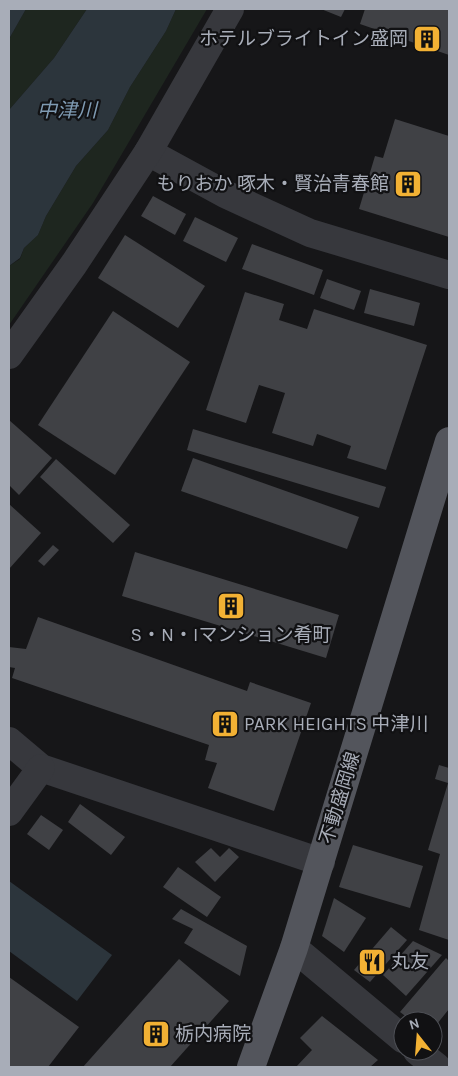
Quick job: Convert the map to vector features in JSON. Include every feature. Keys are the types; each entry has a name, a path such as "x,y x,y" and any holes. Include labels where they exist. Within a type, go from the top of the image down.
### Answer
{"main road":[{"name":"不動盛岡線","path":"251,1067 294,948 449,442"}],"street":[{"path":"9,355 74,264 148,152 230,9"},
{"path":"148,152 225,194 310,233 449,275"},
{"path":"9,741 40,768 321,862"},
{"path":"9,812 40,768"},
{"path":"294,948 393,1031"}],"shaded area":[{"path":"26,9 87,9 54,58 9,110 9,39"},
{"path":"176,9 207,9 93,203 9,325 9,266 20,259 24,248 38,235 46,216 76,166 108,130 130,87 166,31"}],"water":[{"path":"9,9 26,9 9,39"},
{"name":"中津川","path":"87,9 176,9 166,31 130,87 108,130 76,166 46,216 38,235 24,248 20,258 9,266 9,110 54,58"},
{"path":"9,881 112,955 77,1001 9,951"}],"building":[{"path":"321,9 345,9 341,17"},
{"name":"ホテルブライトイン盛岡","path":"365,9 449,9 449,55 360,24"},
{"name":"もりおか 啄木・賢治青春館","path":"395,119 449,136 449,237 359,209 375,156 383,158"},
{"path":"153,196 186,214 175,235 141,216"},
{"path":"195,217 238,238 226,262 183,241"},
{"path":"125,235 205,286 178,328 98,278"},
{"path":"252,244 323,270 314,295 242,269"},
{"path":"327,279 361,291 354,310 320,298"},
{"path":"370,289 420,303 414,326 364,313"},
{"path":"245,292 284,304 279,320 307,329 314,309 427,345 386,470 347,458 351,446 317,434 313,446 272,433 285,393 259,385 246,423 206,410"},
{"path":"113,311 190,362 115,475 38,425"},
{"path":"9,420 52,458 19,495 9,485"},
{"path":"193,429 386,487 379,508 187,450"},
{"path":"193,458 359,517 347,549 181,491"},
{"path":"56,459 130,525 113,543 40,477"},
{"path":"9,504 41,533 9,569"},
{"path":"53,545 59,550 44,566 38,561"},
{"name":"S・N・Iマンション肴町","path":"135,552 339,615 326,658 122,596"},
{"name":"PARK HEIGHTS 中津川","path":"38,617 247,691 250,682 311,703 274,811 208,788 217,763 205,760 209,745 12,678 15,668 9,667 9,647 26,649"},
{"path":"439,765 449,768 449,940 419,930 440,854 428,850 448,783 435,779"},
{"path":"80,804 125,837 111,855 68,822"},
{"path":"41,815 63,830 49,850 27,834"},
{"path":"353,845 423,866 410,908 339,887"},
{"path":"211,848 220,857 229,848 239,857 215,882 195,862"},
{"path":"178,867 221,897 207,917 163,887"},
{"path":"334,898 366,918 344,952 322,936"},
{"path":"181,909 247,946 240,976 184,943 193,929 172,919"},
{"path":"391,927 407,940 370,982 354,970"},
{"path":"413,941 442,955 406,996 383,975"},
{"path":"446,958 449,961 449,1009 443,1016 443,1011 401,1011"},
{"name":"栃内病院","path":"179,959 229,1001 170,1067 83,1067"},
{"path":"9,977 79,1027 48,1067 9,1067"},
{"path":"322,1016 378,1060 370,1067 296,1067 312,1050 300,1038"}],"place":[{"name":"ホテルブライトイン盛岡","path":"427,39"},
{"name":"もりおか 啄木・賢治青春館","path":"408,184"},
{"name":"S・N・Iマンション肴町","path":"231,606"},
{"name":"PARK HEIGHTS 中津川","path":"225,724"},
{"name":"丸友","path":"372,962"},
{"name":"栃内病院","path":"156,1034"}]}
